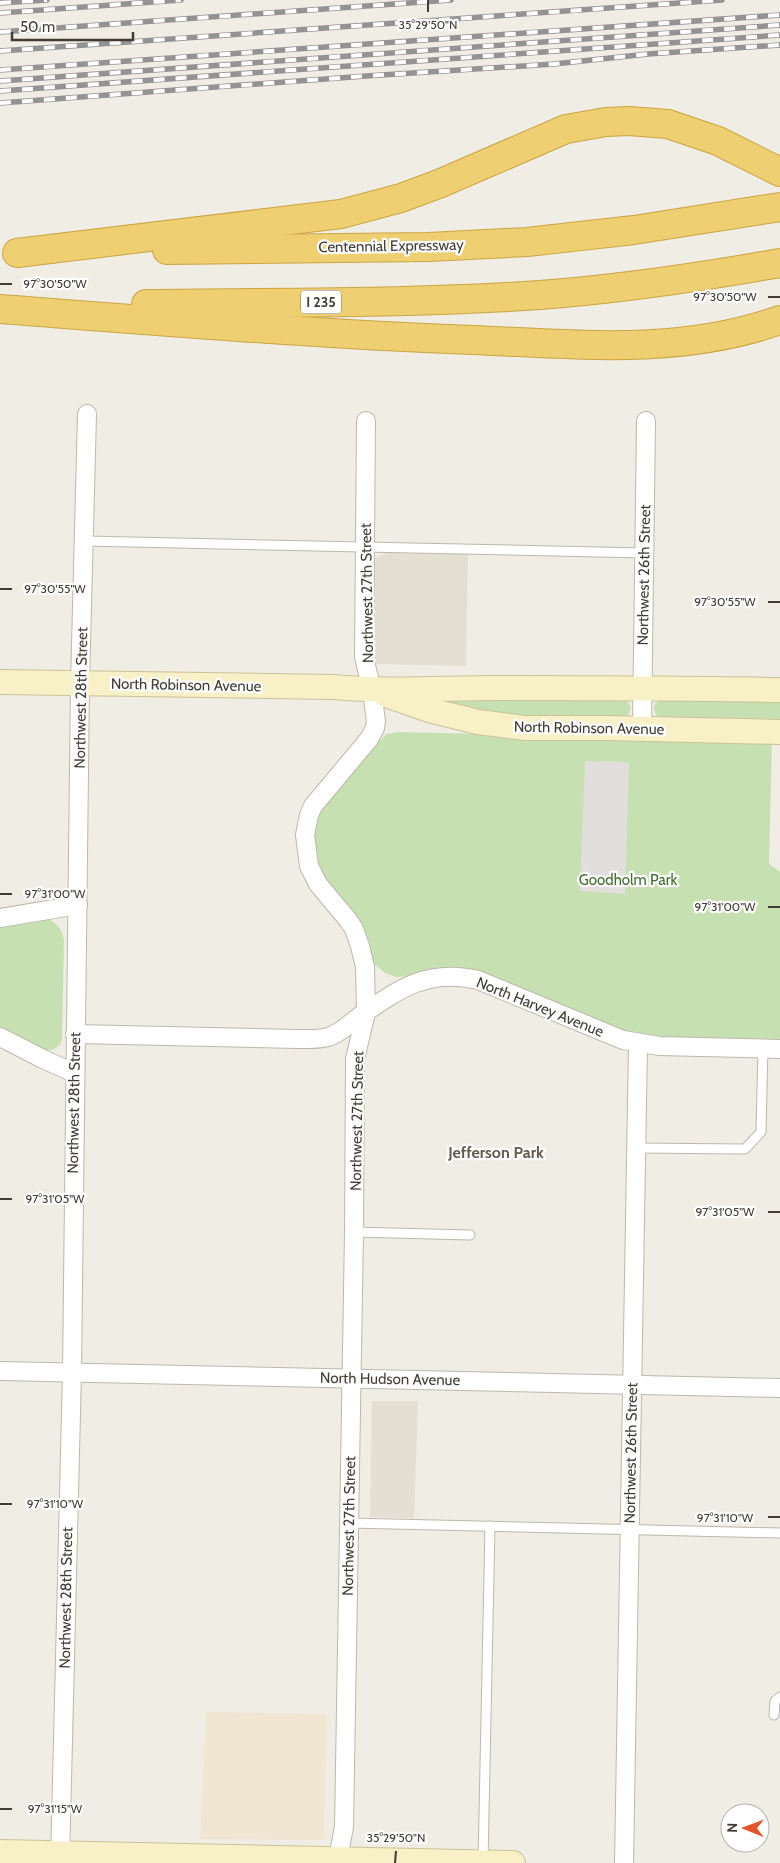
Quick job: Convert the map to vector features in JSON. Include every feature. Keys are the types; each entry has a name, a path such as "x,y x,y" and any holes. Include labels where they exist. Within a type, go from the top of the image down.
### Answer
{"highway":[{"path":"8,253 341,214 417,192 566,130 606,122 652,122 682,128 718,141 780,172"},
{"name":"Centennial Expressway","path":"8,253 428,246 527,242 634,230 780,207"},
{"name":"I 235","path":"0,307 454,300 541,295 723,273 780,263"},
{"path":"0,307 349,335 640,346 705,340 780,320"}],"street":[{"name":"Northwest 28th Street","path":"56,1860 72,1372 80,684 87,414"},
{"name":"Northwest 27th Street","path":"337,1861 344,1827 352,1378 355,1059 366,1013 365,967 360,946 348,920 313,876 307,856 305,835 313,806 372,734 376,721 372,691 364,657 366,421"},
{"name":"Northwest 26th Street","path":"642,729 646,421"},
{"name":"North Robinson Avenue","path":"0,682 333,687 372,691 431,688 780,690"},
{"name":"North Robinson Avenue","path":"372,691 428,710 478,722 526,728 780,732"},
{"path":"0,918 78,906"},
{"name":"North Harvey Avenue","path":"75,1034 316,1039 334,1034 390,996 412,984 453,976 478,980 612,1036 638,1044 772,1048"},
{"path":"0,1037 43,1060 74,1073"},
{"name":"Northwest 26th Street","path":"624,1863 638,1044"},
{"name":"North Hudson Avenue","path":"0,1370 780,1388"},
{"path":"0,1852 56,1860 513,1863"}],"lane":[{"path":"84,541 644,553"},
{"path":"636,1148 745,1150 761,1132 772,1048"},
{"path":"354,1232 470,1235"},
{"path":"349,1523 780,1533"},
{"path":"483,1862 490,1526"},
{"path":"774,1715 775,1701 780,1697"}],"shaded area":[{"path":"386,553 468,554 466,666 376,664 372,652 373,559"},
{"path":"585,761 629,762 625,894 580,891"},
{"path":"372,1401 418,1401 414,1518 370,1517"},
{"path":"206,1712 327,1714 324,1840 200,1839"}],"green space":[{"path":"431,695 627,700 631,708 625,718 497,715 433,700"},
{"path":"662,698 780,700 780,723 659,720 654,710 654,705"},
{"name":"Goodholm Park","path":"398,732 772,740 769,864 780,872 780,1039 645,1037 623,1031 473,969 443,968 414,976 396,977 385,973 374,964 343,905 316,867 312,846 317,814 365,753 387,734"},
{"path":"42,918 57,925 62,932 64,940 62,1039 56,1048 45,1051 0,1031 0,925"}],"railway":[{"path":"0,3 47,0"},
{"path":"0,13 181,0"},
{"path":"0,32 451,0"},
{"path":"0,51 722,0"},
{"path":"0,70 780,15"},
{"path":"0,81 780,25"},
{"path":"0,91 780,35"},
{"path":"0,103 554,64 648,54 780,45"}],"district":[{"name":"Jefferson Park","path":"496,1152"}]}
